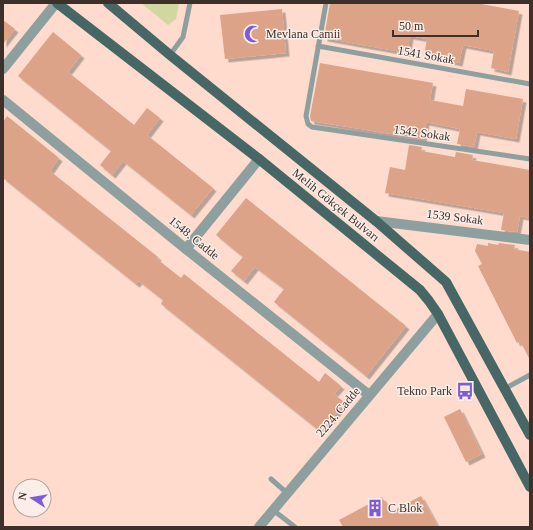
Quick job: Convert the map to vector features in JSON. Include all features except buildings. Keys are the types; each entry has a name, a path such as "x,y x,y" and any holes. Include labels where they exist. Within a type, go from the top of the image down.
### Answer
{"main road":[{"name":"Melih Gökçek Bulvarı","path":"56,3 259,159 420,290 438,314 530,487"},
{"name":"Melih Gökçek Bulvarı","path":"108,3 170,55 376,221 446,282 530,436"}],"street":[{"path":"3,69 56,3"},
{"name":"1548. Cadde","path":"3,100 369,395"},
{"path":"186,249 259,159"},
{"name":"1539 Sokak","path":"376,221 530,240"},
{"name":"2224. Cadde","path":"260,527 438,314"}],"lane":[{"path":"170,55 183,37 190,3"},
{"path":"318,46 326,3"},
{"name":"1541 Sokak","path":"318,46 530,84"},
{"name":"1542 Sokak","path":"318,46 306,116 308,124 312,127 530,159"},
{"path":"504,389 530,375"},
{"path":"271,479 287,493"},
{"path":"274,510 295,527"}],"green space":[{"path":"141,3 179,3 176,19 168,25"}],"place":[{"name":"Mevlana Camii","path":"253,34"},
{"name":"Tekno Park","path":"465,391"},
{"name":"C Blok","path":"375,508"}]}
